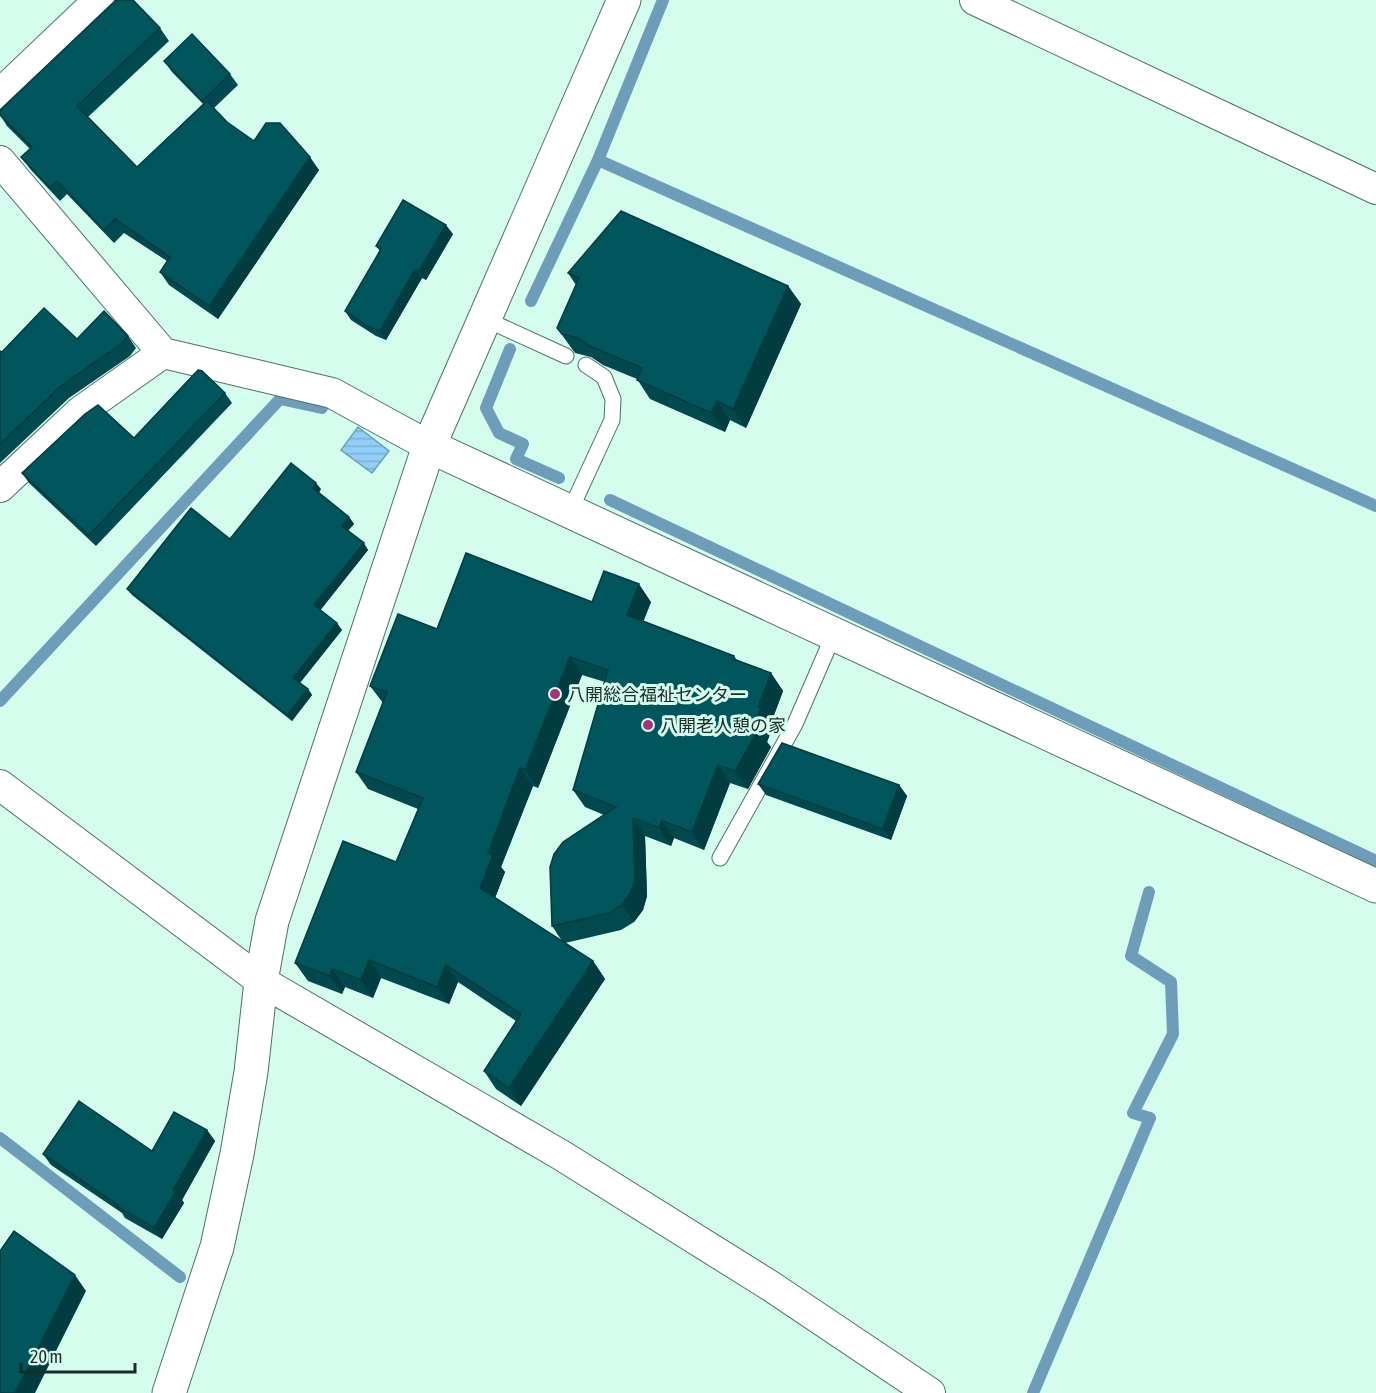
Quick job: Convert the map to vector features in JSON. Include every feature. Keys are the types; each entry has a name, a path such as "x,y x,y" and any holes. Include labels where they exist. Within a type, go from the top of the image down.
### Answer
{"street":[{"path":"0,94 99,0"},
{"path":"169,1393 217,1248 237,1154 251,1072 261,981 272,921 429,446 624,0"},
{"path":"975,0 1376,189"},
{"path":"0,161 163,353 332,393 429,446 1376,886"},
{"path":"0,487 81,411 163,353"},
{"path":"0,785 261,981 561,1155 769,1284 922,1391"}],"lane":[{"path":"485,319 566,356"},
{"path":"570,511 612,420 613,399 604,377 586,365"},
{"path":"720,858 795,724 834,634"}],"water":[{"path":"358,427 389,451 372,473 341,450"}],"building":[{"path":"116,0 133,0 160,28 77,106 137,167 207,101 227,122 254,141 266,123 280,123 310,157 209,306 160,272 170,257 115,219 104,230 57,181 50,188 21,157 32,147 0,115 0,110"},
{"path":"192,34 230,74 202,101 164,61"},
{"path":"403,200 446,225 419,271 415,269 380,331 369,327 345,311 381,249 376,246"},
{"path":"621,211 788,286 733,409 717,401 711,413 637,380 642,368 590,346 578,338 562,334 557,328 579,278 568,273"},
{"path":"44,308 77,339 104,311 128,336 121,344 61,386 0,444 0,351 2,352"},
{"path":"198,370 202,371 225,393 89,535 22,473 85,414 98,405 134,438"},
{"path":"291,463 316,483 313,488 349,517 342,526 364,543 314,605 337,623 293,678 308,689 287,715 127,589 191,508 230,539"},
{"path":"466,553 592,602 604,571 639,584 627,615 734,656 733,659 771,673 753,728 758,730 735,771 718,765 692,832 662,821 659,828 633,818 635,879 631,892 622,905 609,913 552,926 550,867 554,854 563,842 616,807 573,790 608,670 570,657 525,770 520,768 488,853 493,855 480,888 593,961 509,1088 484,1071 521,1014 446,965 437,987 369,960 361,980 332,969 330,976 295,963 343,841 396,862 423,798 356,772 387,692 370,686 398,614 437,629"},
{"path":"782,743 899,785 883,829 758,784"},
{"path":"79,1101 152,1151 174,1112 207,1130 154,1228 117,1206 43,1154"},
{"path":"14,1231 75,1275 15,1393 0,1393 0,1251"}],"waterway":[{"path":"531,301 598,160 663,0"},
{"path":"598,160 1376,506"},
{"path":"510,349 486,408 499,433 523,444 516,459 559,478"},
{"path":"0,701 280,399 322,408"},
{"path":"610,500 1376,861"},
{"path":"1033,1393 1150,1118 1133,1113 1173,1034 1171,982 1131,956 1149,892"},
{"path":"0,1138 180,1277"}],"place":[{"name":"八開総合福祉センター","path":"555,694"},
{"name":"八開老人憩の家","path":"648,725"}]}
